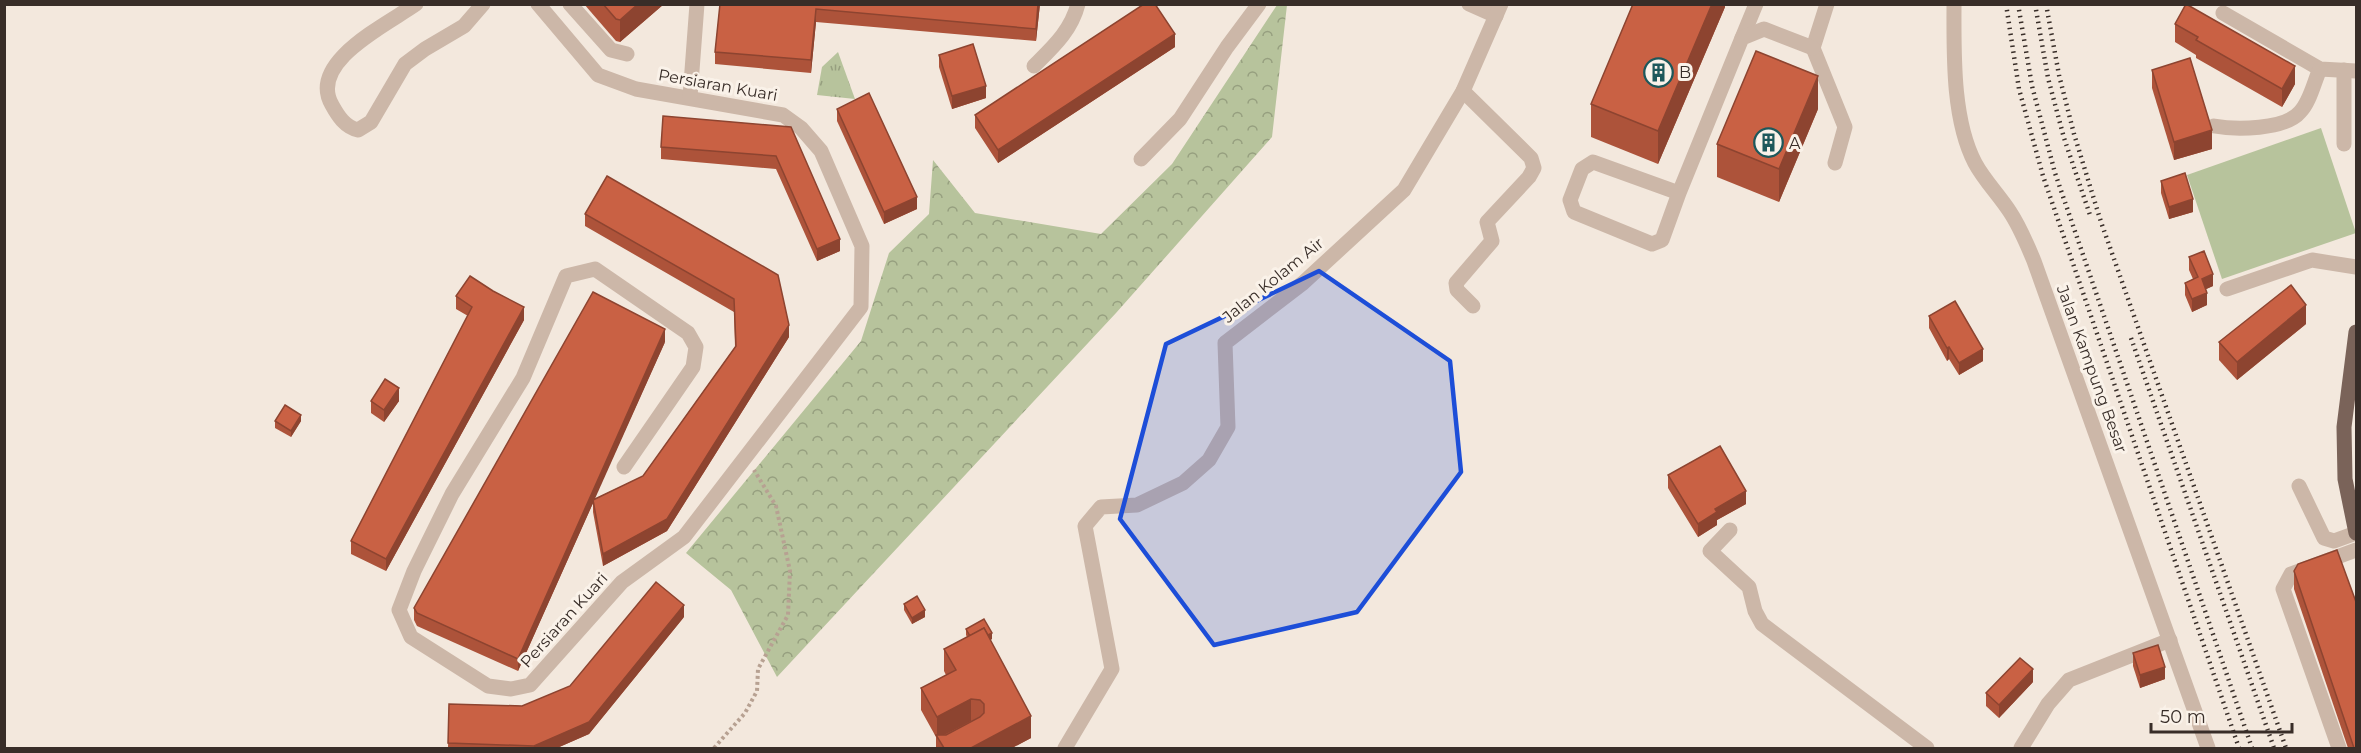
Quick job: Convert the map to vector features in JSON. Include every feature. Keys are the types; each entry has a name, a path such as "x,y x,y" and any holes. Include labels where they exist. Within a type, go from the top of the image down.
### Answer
{"main road":[{"path":"2356,332 2344,427 2345,479 2356,533"}],"street":[{"path":"416,4 354,44 333,71 327,83 327,97 340,118 351,129 358,130 371,122 405,64 464,26 483,4"},
{"name":"Persiaran Kuari","path":"538,4 598,75 636,89 783,115 801,128 821,151 862,246 861,307 684,537 622,582 530,685 511,690 488,686 411,637 399,610 414,571 452,494 523,378 566,276 595,269 688,333 696,347 693,367 624,467"},
{"path":"570,4 611,50 627,54"},
{"path":"690,97 697,4"},
{"path":"1034,66 1062,38 1075,16 1078,4"},
{"path":"1141,159 1180,119 1227,47 1259,4"},
{"path":"1469,4 1499,10"},
{"path":"1679,193 1593,162 1582,169 1570,200 1575,212 1652,244 1662,240 1756,4"},
{"path":"1827,4 1813,48 1845,127 1835,163"},
{"name":"Jalan Kampung Besar","path":"1954,4 1959,110 1969,151 1976,166 2010,212 2024,237 2208,748"},
{"name":"Jalan Kolam Air","path":"1065,748 1113,669 1085,526 1101,507 1137,505 1183,483 1209,460 1228,427 1225,343 1303,283 1404,190 1463,91 1499,10"},
{"path":"2223,13 2320,69 2350,70 2344,144"},
{"path":"1742,38 1764,28 1813,48"},
{"path":"2214,126 2228,129 2263,127 2292,119 2301,111 2320,69"},
{"path":"1463,91 1531,158 1534,168 1529,177 1487,222 1492,241 1456,284 1457,290 1473,306"},
{"path":"2227,288 2312,260 2356,267"},
{"path":"2299,486 2324,538 2334,541 2356,533"},
{"path":"1730,530 1710,550 1749,587 1755,611 1762,624 1927,748"},
{"path":"2338,748 2283,589 2291,574 2356,550"},
{"path":"2021,748 2048,704 2069,680 2170,640"}],"path":[{"path":"714,748 745,713 757,691 758,669 788,615 790,571 776,506 746,457"}],"highlighted area":[{"path":"1319,271 1450,361 1461,472 1357,612 1214,645 1120,519 1166,344"}],"green space":[{"path":"1277,5 1287,5 1272,137 1116,313 777,677 731,590 686,553 861,341 889,253 929,214 933,160 975,213 1101,234 1172,164"},
{"path":"838,52 855,99 817,95 822,67"},
{"path":"2321,128 2356,233 2222,279 2187,175"}],"building":[{"path":"603,4 638,4 620,20 616,19"},
{"path":"720,4 1038,4 1036,29 816,9 811,60 715,52"},
{"path":"1144,4 1155,4 1175,34 998,150 975,115"},
{"name":"B","path":"1633,4 1712,4 1658,131 1591,104"},
{"path":"2186,4 2295,66 2282,89 2196,40 2198,37 2175,24"},
{"path":"973,44 986,86 952,96 939,55"},
{"path":"1756,51 1818,76 1779,169 1717,144"},
{"path":"2190,58 2212,130 2174,142 2152,70"},
{"path":"869,93 917,197 884,212 837,109"},
{"path":"663,116 791,127 840,239 817,249 776,156 661,147"},
{"path":"2185,173 2193,199 2169,207 2161,181"},
{"path":"607,176 778,275 789,325 667,519 603,554 593,500 643,476 736,346 734,299 585,214"},
{"path":"2204,251 2213,274 2202,279 2207,293 2192,299 2185,283 2198,277 2189,257"},
{"path":"470,276 524,307 386,559 351,541 472,307 456,296"},
{"path":"2291,285 2306,305 2237,362 2219,342"},
{"path":"593,292 665,329 518,659 417,613 414,608"},
{"path":"1955,301 1983,349 1959,363 1949,347 1947,348 1929,316"},
{"path":"385,379 399,388 384,410 371,401"},
{"path":"285,405 301,415 291,431 275,421"},
{"path":"1720,446 1746,491 1715,509 1717,512 1698,524 1668,475"},
{"path":"2337,550 2356,602 2356,748 2354,748 2294,571 2298,564"},
{"path":"656,582 684,605 589,722 534,746 448,743 449,704 522,706 570,686"},
{"path":"917,596 925,610 912,618 904,604"},
{"path":"984,619 992,633 988,635 984,628 970,636 966,629"},
{"path":"984,628 1031,716 971,748 944,748 936,735 946,735 980,717 984,713 984,704 980,700 971,699 937,717 921,688 956,670 944,649"},
{"path":"2158,645 2165,667 2140,675 2133,653"},
{"path":"2020,658 2033,669 1999,705 1986,693"}],"railway":[{"path":"2006,4 2019,89 2043,176 2239,748"},
{"path":"2018,4 2032,86 2055,173 2252,748"},
{"path":"2035,4 2048,78 2064,138 2091,218"},
{"path":"2046,4 2059,75 2101,222 2286,748"},
{"path":"2131,338 2274,748"}],"place":[{"name":"B","path":"1658,72"},
{"name":"A","path":"1768,143"}]}
